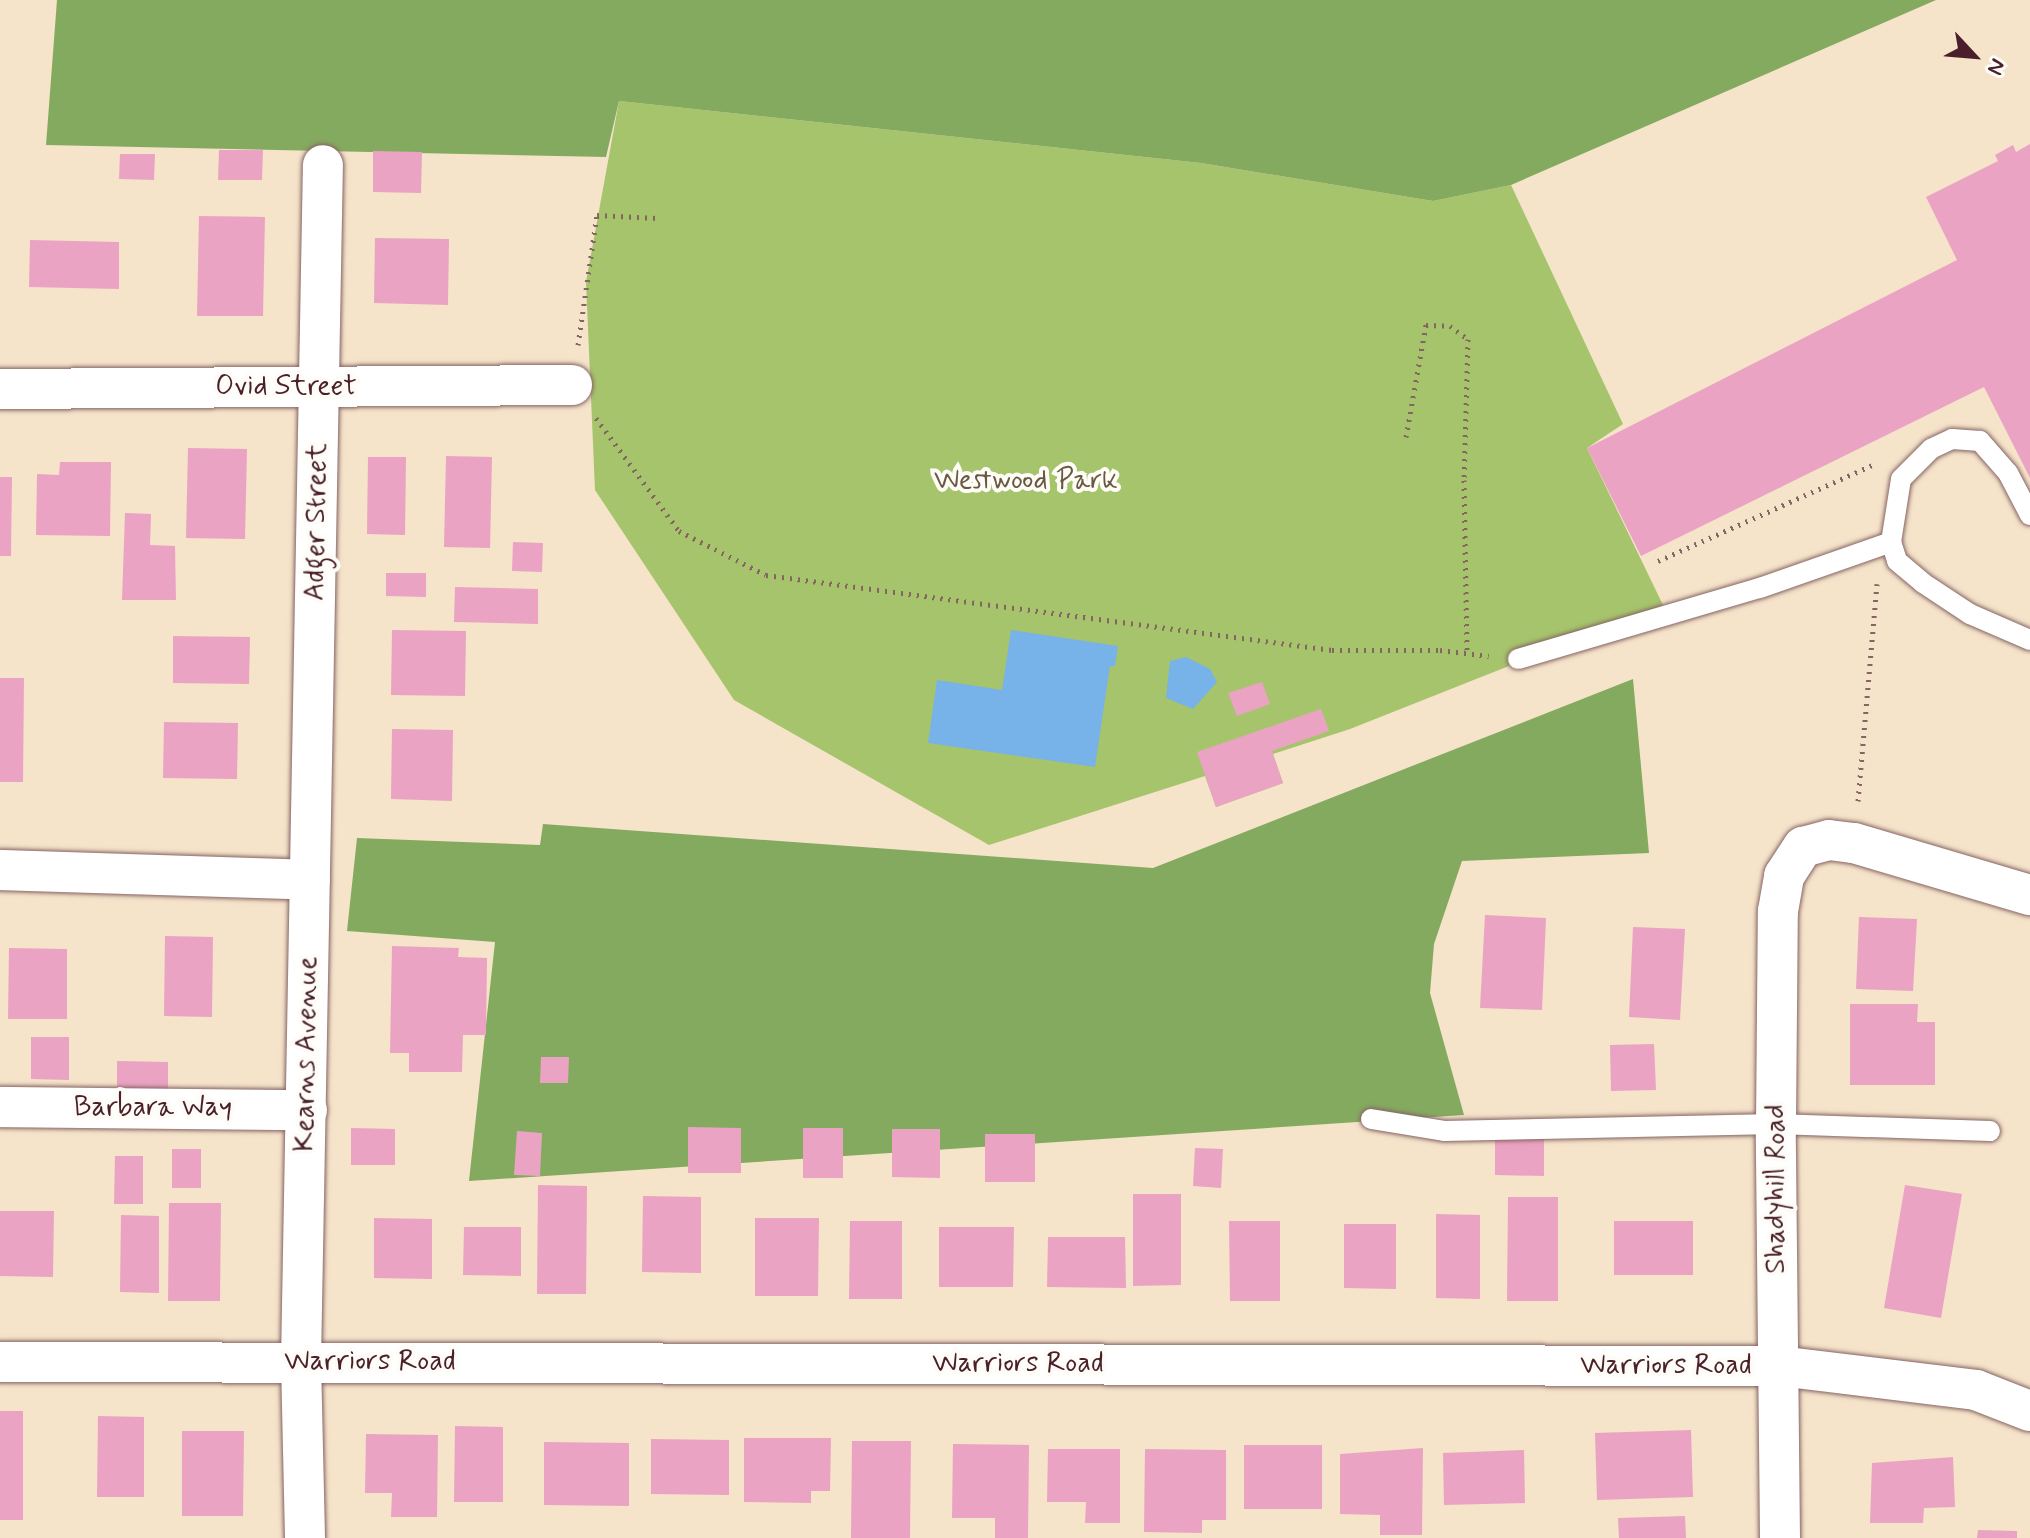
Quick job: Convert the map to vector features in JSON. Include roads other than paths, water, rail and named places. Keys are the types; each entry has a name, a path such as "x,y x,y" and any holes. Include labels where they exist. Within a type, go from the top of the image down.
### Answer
{"street":[{"name":"Adger Street","path":"310,880 323,165"},
{"name":"Ovid Street","path":"0,389 572,385"},
{"name":"Shadyhill Road","path":"1780,1538 1776,1124 1778,911 1784,876 1803,847 1829,840 1854,843 2030,895"},
{"path":"0,870 310,880"},
{"name":"Kearns Avenue","path":"305,1538 301,1361 310,880"},
{"name":"Barbara Way","path":"0,1107 307,1110"},
{"name":"Warriors Road","path":"0,1362 1779,1366 1976,1390 2030,1411"}],"lane":[{"path":"2030,515 2008,473 1980,441 1952,439 1931,449 1901,479 1891,542 1897,561 1923,583 1970,614 2030,640"},
{"path":"1518,659 1760,588 1891,542"},
{"path":"1371,1119 1444,1131 1776,1124 1990,1131"}],"water":[{"path":"1011,630 1118,646 1115,666 1110,666 1095,767 928,743 937,680 1002,690"},
{"path":"1186,657 1210,669 1217,682 1193,709 1166,698 1170,661"}],"park label":[{"name":"Westwood Park","path":"1026,481"}]}
